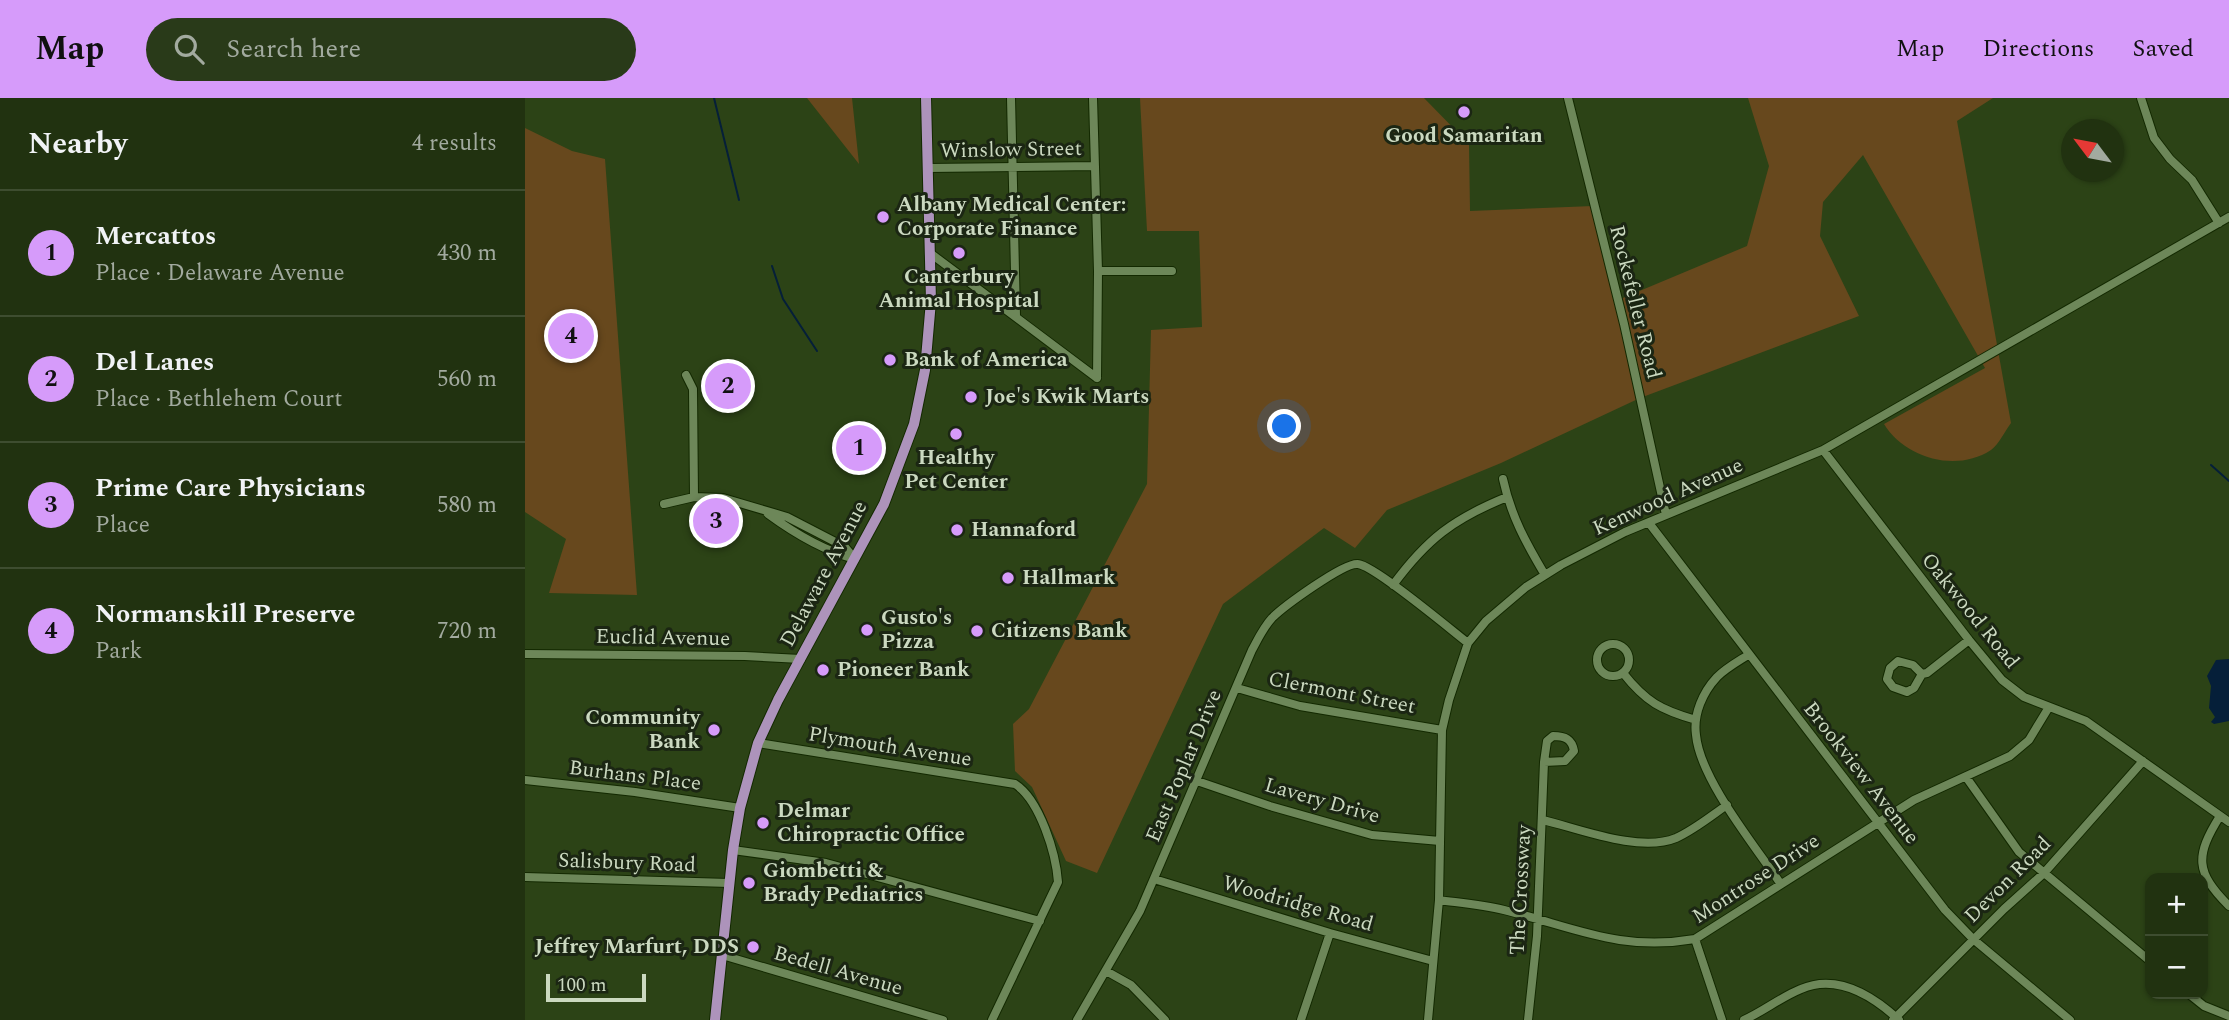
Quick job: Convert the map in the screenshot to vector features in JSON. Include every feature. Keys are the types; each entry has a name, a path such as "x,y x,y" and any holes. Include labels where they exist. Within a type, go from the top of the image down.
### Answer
{"main road":[{"name":"Delaware Avenue","path":"715,1020 733,850 740,808 758,743 855,559 895,477 914,424 930,337 926,98"}],"street":[{"path":"1011,98 1016,315"},
{"path":"930,253 1097,378 1098,271 1093,98"},
{"name":"Rockefeller Road","path":"1568,98 1624,324 1666,515"},
{"path":"2141,98 2154,138 2170,159 2192,180 2219,222"},
{"name":"Winslow Street","path":"928,168 1095,166"},
{"name":"Kenwood Avenue","path":"1428,1020 1439,900 1442,730 1468,643 1486,621 1526,587 1545,575 1625,532 1823,450 2229,217"},
{"path":"1098,271 1172,271"},
{"path":"686,375 693,389 694,497"},
{"name":"Oakwood Road","path":"1823,450 1969,640 2012,689 2024,697 2086,721 2229,822"},
{"path":"1503,479 1507,497 1524,538 1545,575"},
{"path":"664,504 694,497 723,498 787,517 845,547 855,559"},
{"path":"1468,643 1393,585 1431,539 1460,520 1507,497"},
{"name":"Brookview Avenue","path":"1649,523 1945,910 1973,939 2070,1020"},
{"name":"East Poplar Drive","path":"1077,1020 1133,925 1252,650 1271,619 1303,594 1349,565 1360,564 1393,585"},
{"path":"1922,674 1913,665 1898,661 1890,667 1887,679 1893,687 1907,692 1914,688 1922,674 1969,640"},
{"path":"1616,645 1628,653 1630,662 1623,673 1609,675 1599,668 1597,654 1604,646 1616,645"},
{"name":"Euclid Avenue","path":"525,654 800,659"},
{"path":"1748,655 1717,677 1705,693 1696,720 1698,749 1727,805 1780,883"},
{"path":"1623,673 1650,702 1668,712 1696,720"},
{"name":"Clermont Street","path":"1237,688 1300,706 1442,730"},
{"name":"Montrose Drive","path":"1439,900 1502,910 1589,935 1630,943 1670,943 1695,939 1876,822 1925,794 1966,777 2019,749 2029,740 2049,707"},
{"name":"Plymouth Avenue","path":"758,743 1016,785 1029,797 1052,846 1057,864 1058,882 1039,921"},
{"name":"Devon Road","path":"1896,1019 1973,939 2044,873 2143,761"},
{"name":"The Crossway","path":"1529,1020 1538,936 1544,762"},
{"path":"1966,777 2011,843 2145,957"},
{"name":"Burhans Place","path":"525,780 635,792 740,808"},
{"name":"Lavery Drive","path":"1197,781 1270,806 1372,835 1440,841"},
{"path":"1543,820 1625,840 1652,843 1680,836 1727,805"},
{"path":"2220,816 2205,839 2201,856 2205,876 2229,906"},
{"path":"733,850 826,863 1039,921 992,1020"},
{"name":"Salisbury Road","path":"525,877 729,883"},
{"name":"Woodridge Road","path":"1154,879 1330,933 1433,961"},
{"path":"1301,1020 1330,933"},
{"path":"1695,939 1722,1020"},
{"name":"Bedell Avenue","path":"722,955 943,1020"},
{"path":"1106,971 1131,985 1165,1020"},
{"path":"1744,1020 1800,989 1822,984 1858,990 1873,998 1896,1019"},
{"path":"2195,999 2204,1006 2229,1016"}],"shaded area":[{"path":"807,98 852,98 859,164"},
{"path":"1140,98 1424,98 1469,144 1470,211 1593,206 1618,300 1747,246 1769,166 1748,98 1993,98 1957,121 2011,423 1991,450 1977,457 1947,461 1918,453 1905,446 1884,424 1985,368 1863,155 1823,202 1820,236 1859,316 1640,398 1501,463 1387,510 1355,548 1324,528 1223,604 1097,873 1066,861 1032,787 1015,771 1013,724 1029,709 1147,484 1151,330 1202,327 1199,231 1147,231"},
{"path":"525,128 572,151 605,159 637,595 549,593 566,539 525,512"}],"water":[{"path":"2229,659 2229,721 2214,724 2211,722 2215,717 2209,708 2211,686 2207,676 2216,660"}],"waterway":[{"path":"714,98 739,200"},
{"path":"772,266 783,299 817,351"},
{"path":"2211,465 2229,481"}],"place":[{"name":"Good Samaritan","path":"1464,112"},
{"name":"Albany Medical Center: Corporate Finance","path":"883,217"},
{"name":"Canterbury Animal Hospital","path":"959,253"},
{"name":"Normanskill Preserve","path":"571,336"},
{"name":"Bank of America","path":"890,360"},
{"name":"Del Lanes","path":"728,386"},
{"name":"Joe's Kwik Marts","path":"971,397"},
{"name":"Healthy Pet Center","path":"956,434"},
{"name":"Mercattos","path":"859,448"},
{"name":"Prime Care Physicians","path":"716,521"},
{"name":"Hannaford","path":"957,530"},
{"name":"Hallmark","path":"1008,578"},
{"name":"Gusto's Pizza","path":"867,630"},
{"name":"Citizens Bank","path":"977,631"},
{"name":"Pioneer Bank","path":"823,670"},
{"name":"Community Bank","path":"714,730"},
{"name":"Delmar Chiropractic Office","path":"763,823"},
{"name":"Giombetti & Brady Pediatrics","path":"749,883"},
{"name":"Jeffrey Marfurt, DDS","path":"753,947"}]}
